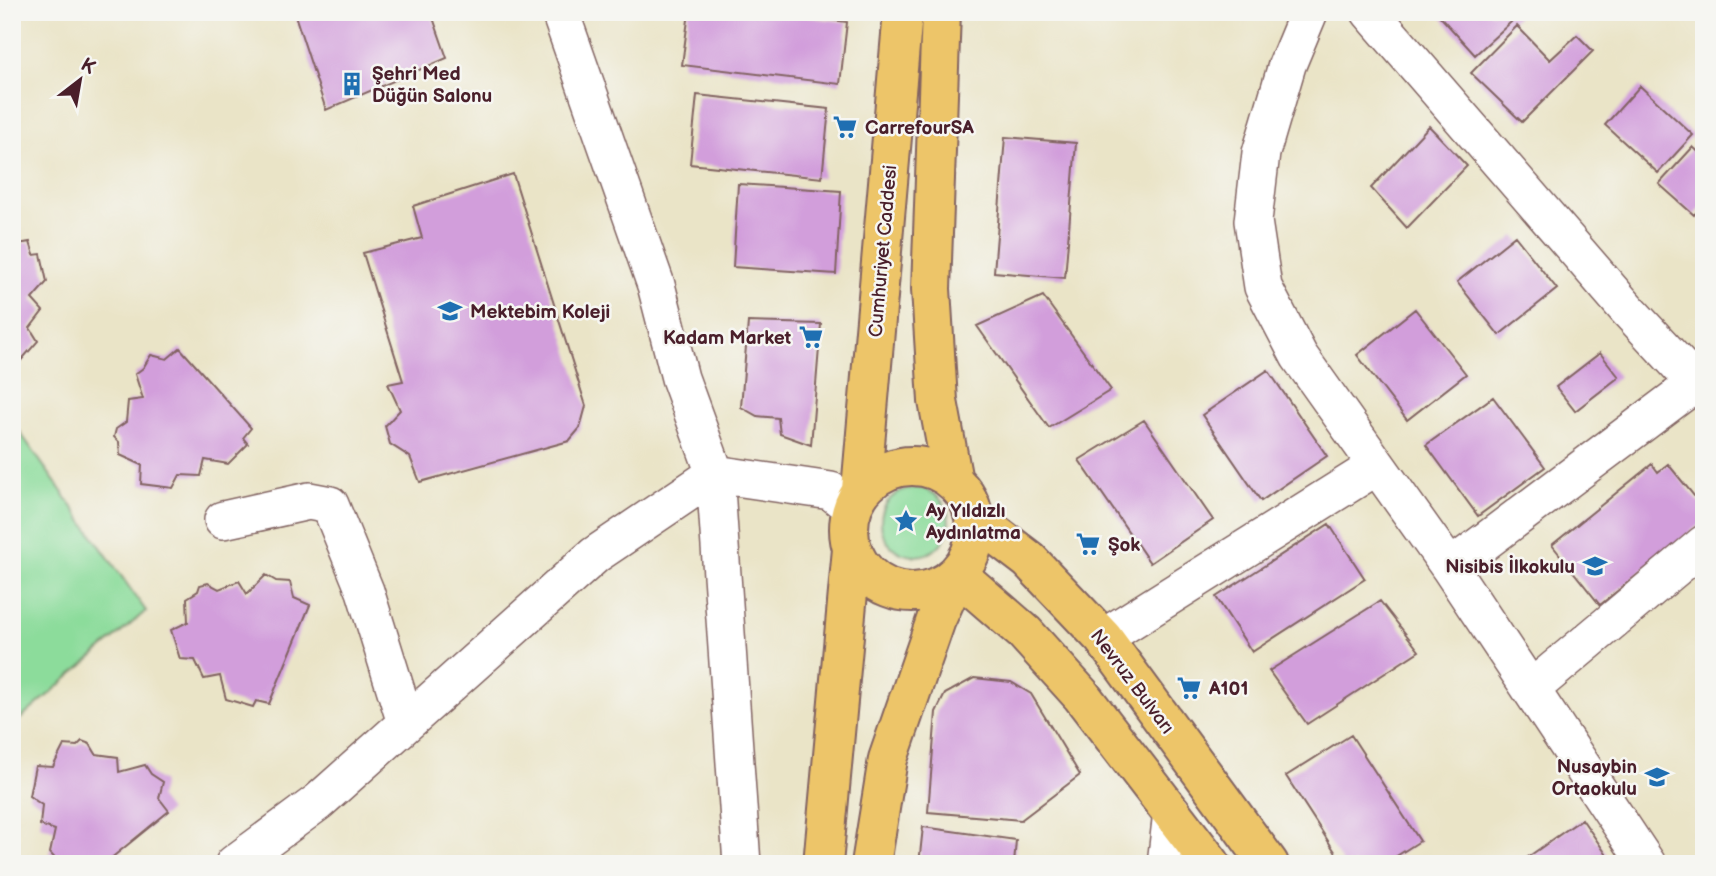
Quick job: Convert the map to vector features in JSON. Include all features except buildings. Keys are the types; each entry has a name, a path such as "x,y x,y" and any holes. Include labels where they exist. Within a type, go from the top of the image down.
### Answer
{"main road":[{"name":"Cumhuriyet Caddesi","path":"857,499 903,12"},
{"path":"941,12 931,289 938,401 954,481"},
{"path":"870,864 888,759 936,620 957,574 969,557 975,538 974,518 967,498 954,481 936,470 905,467 876,476 857,499 848,529 852,549 862,568 878,582 898,590 919,592 940,586 957,574"},
{"name":"Nevruz Bulvarı","path":"974,518 1029,560 1104,638 1269,864"},
{"path":"823,864 852,549"},
{"path":"957,574 1025,633 1081,695 1211,864"}],"street":[{"path":"560,12 656,285 680,378 715,474 742,864"},
{"path":"1308,12 1287,65 1261,153 1253,221 1263,287 1298,356 1450,568 1647,864"},
{"path":"1370,12 1616,297 1700,388 1450,568"},
{"path":"1104,638 1377,466"},
{"path":"234,864 318,802 595,555 715,474 831,491 857,499"},
{"path":"223,520 309,501 330,505 365,591 406,723"},
{"path":"1531,689 1704,544"},
{"path":"1166,864 1172,812"}],"green space":[{"path":"12,421 146,611 12,726"},
{"path":"915,488 928,491 939,498 946,509 949,522 946,535 939,546 928,553 915,556 902,553 891,546 884,535 881,522 884,509 891,498 902,491"}],"place":[{"name":"Şehri Med Düğün Salonu","path":"352,84"},
{"name":"CarrefourSA","path":"845,127"},
{"name":"Mektebim Koleji","path":"450,311"},
{"name":"Kadam Market","path":"811,337"},
{"name":"Ay Yıldızlı Aydınlatma","path":"906,521"},
{"name":"Şok","path":"1088,544"},
{"name":"Nisibis İlkokulu","path":"1595,566"},
{"name":"A101","path":"1189,688"},
{"name":"Nusaybin Ortaokulu","path":"1657,777"}]}
